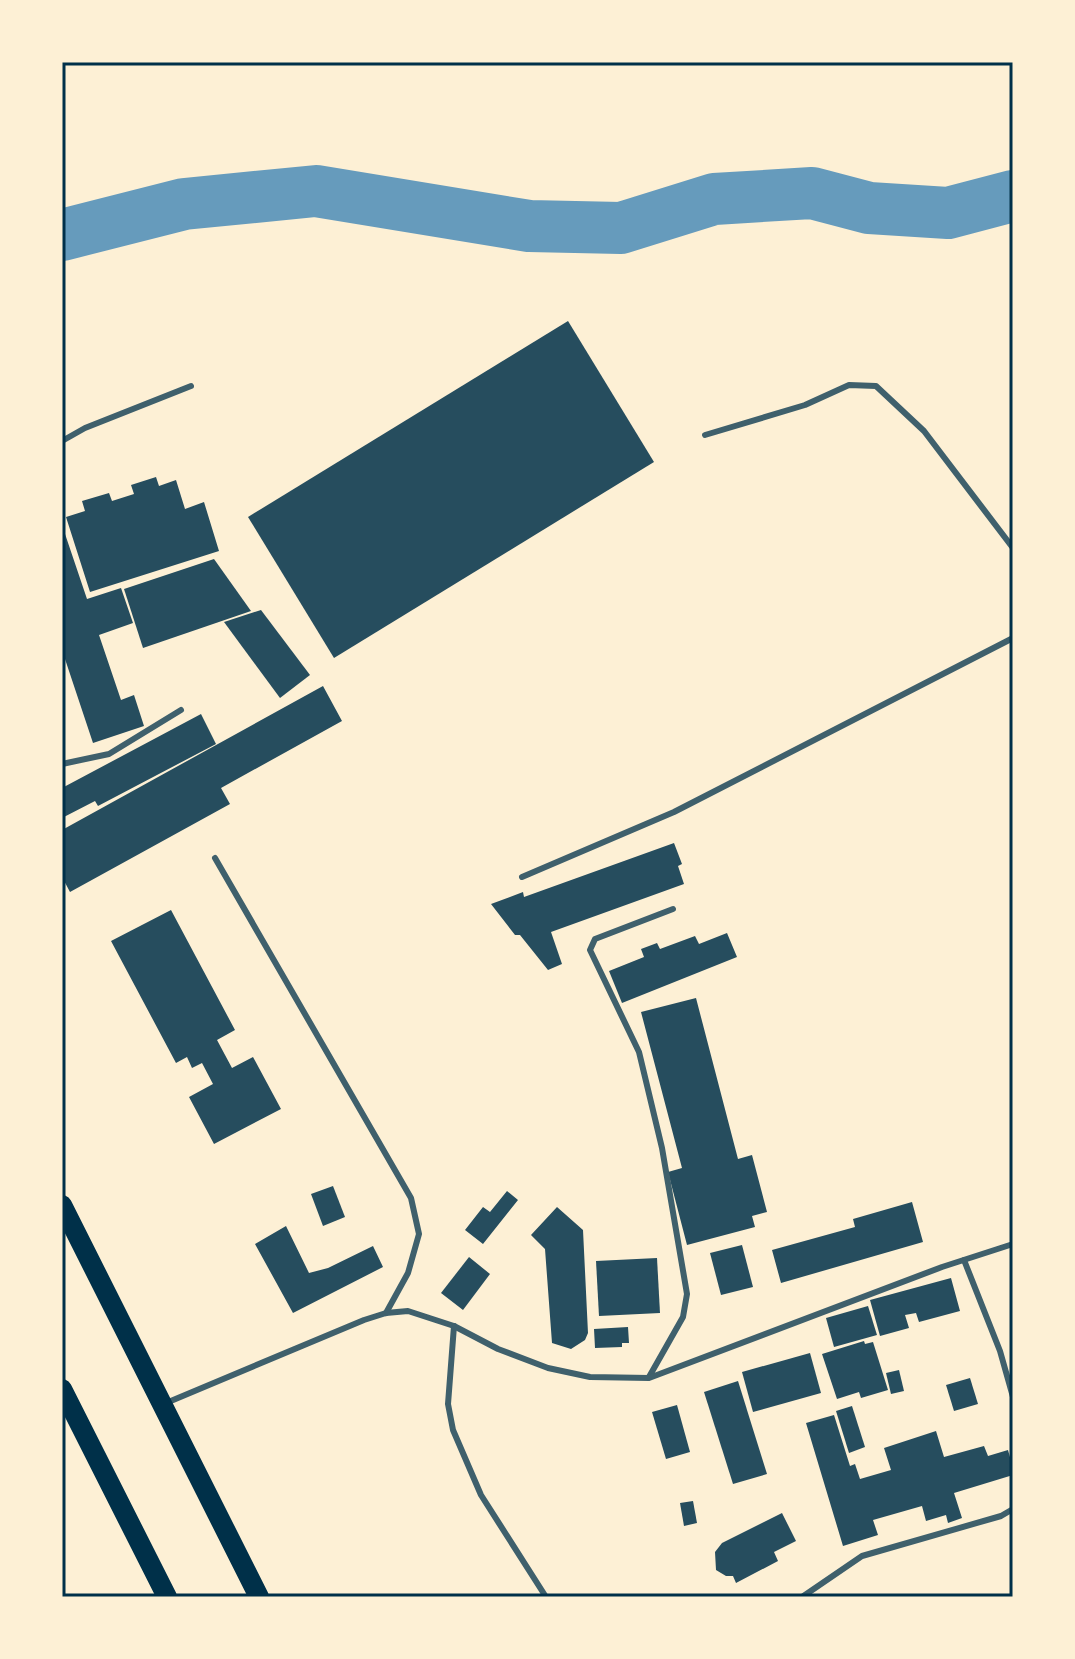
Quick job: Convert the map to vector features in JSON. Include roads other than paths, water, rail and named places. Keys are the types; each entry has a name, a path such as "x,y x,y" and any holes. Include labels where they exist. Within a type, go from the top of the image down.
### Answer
{"highway":[{"path":"62,1205 259,1597"},
{"path":"62,1389 167,1597"}],"lane":[{"path":"705,435 805,405 849,385 876,386 924,431 1013,548"},
{"path":"62,441 85,428 191,386"},
{"path":"522,877 674,812 1013,638"},
{"path":"62,764 109,754 181,710"},
{"path":"215,858 411,1198 419,1234 408,1273 386,1313"},
{"path":"649,1378 683,1317 687,1294 662,1148 639,1052 590,950 595,939 673,909"},
{"path":"162,1405 364,1320 386,1313 408,1311 454,1326 498,1349 548,1368 590,1377 649,1378 1013,1244"},
{"path":"964,1260 1000,1351 1013,1397"},
{"path":"454,1326 448,1404 453,1430 481,1495 546,1597"},
{"path":"802,1597 862,1556 1001,1516 1013,1509"}],"waterway":[{"path":"62,235 184,204 316,191 529,226 621,228 714,199 812,193 869,208 948,213 1013,196"}]}
